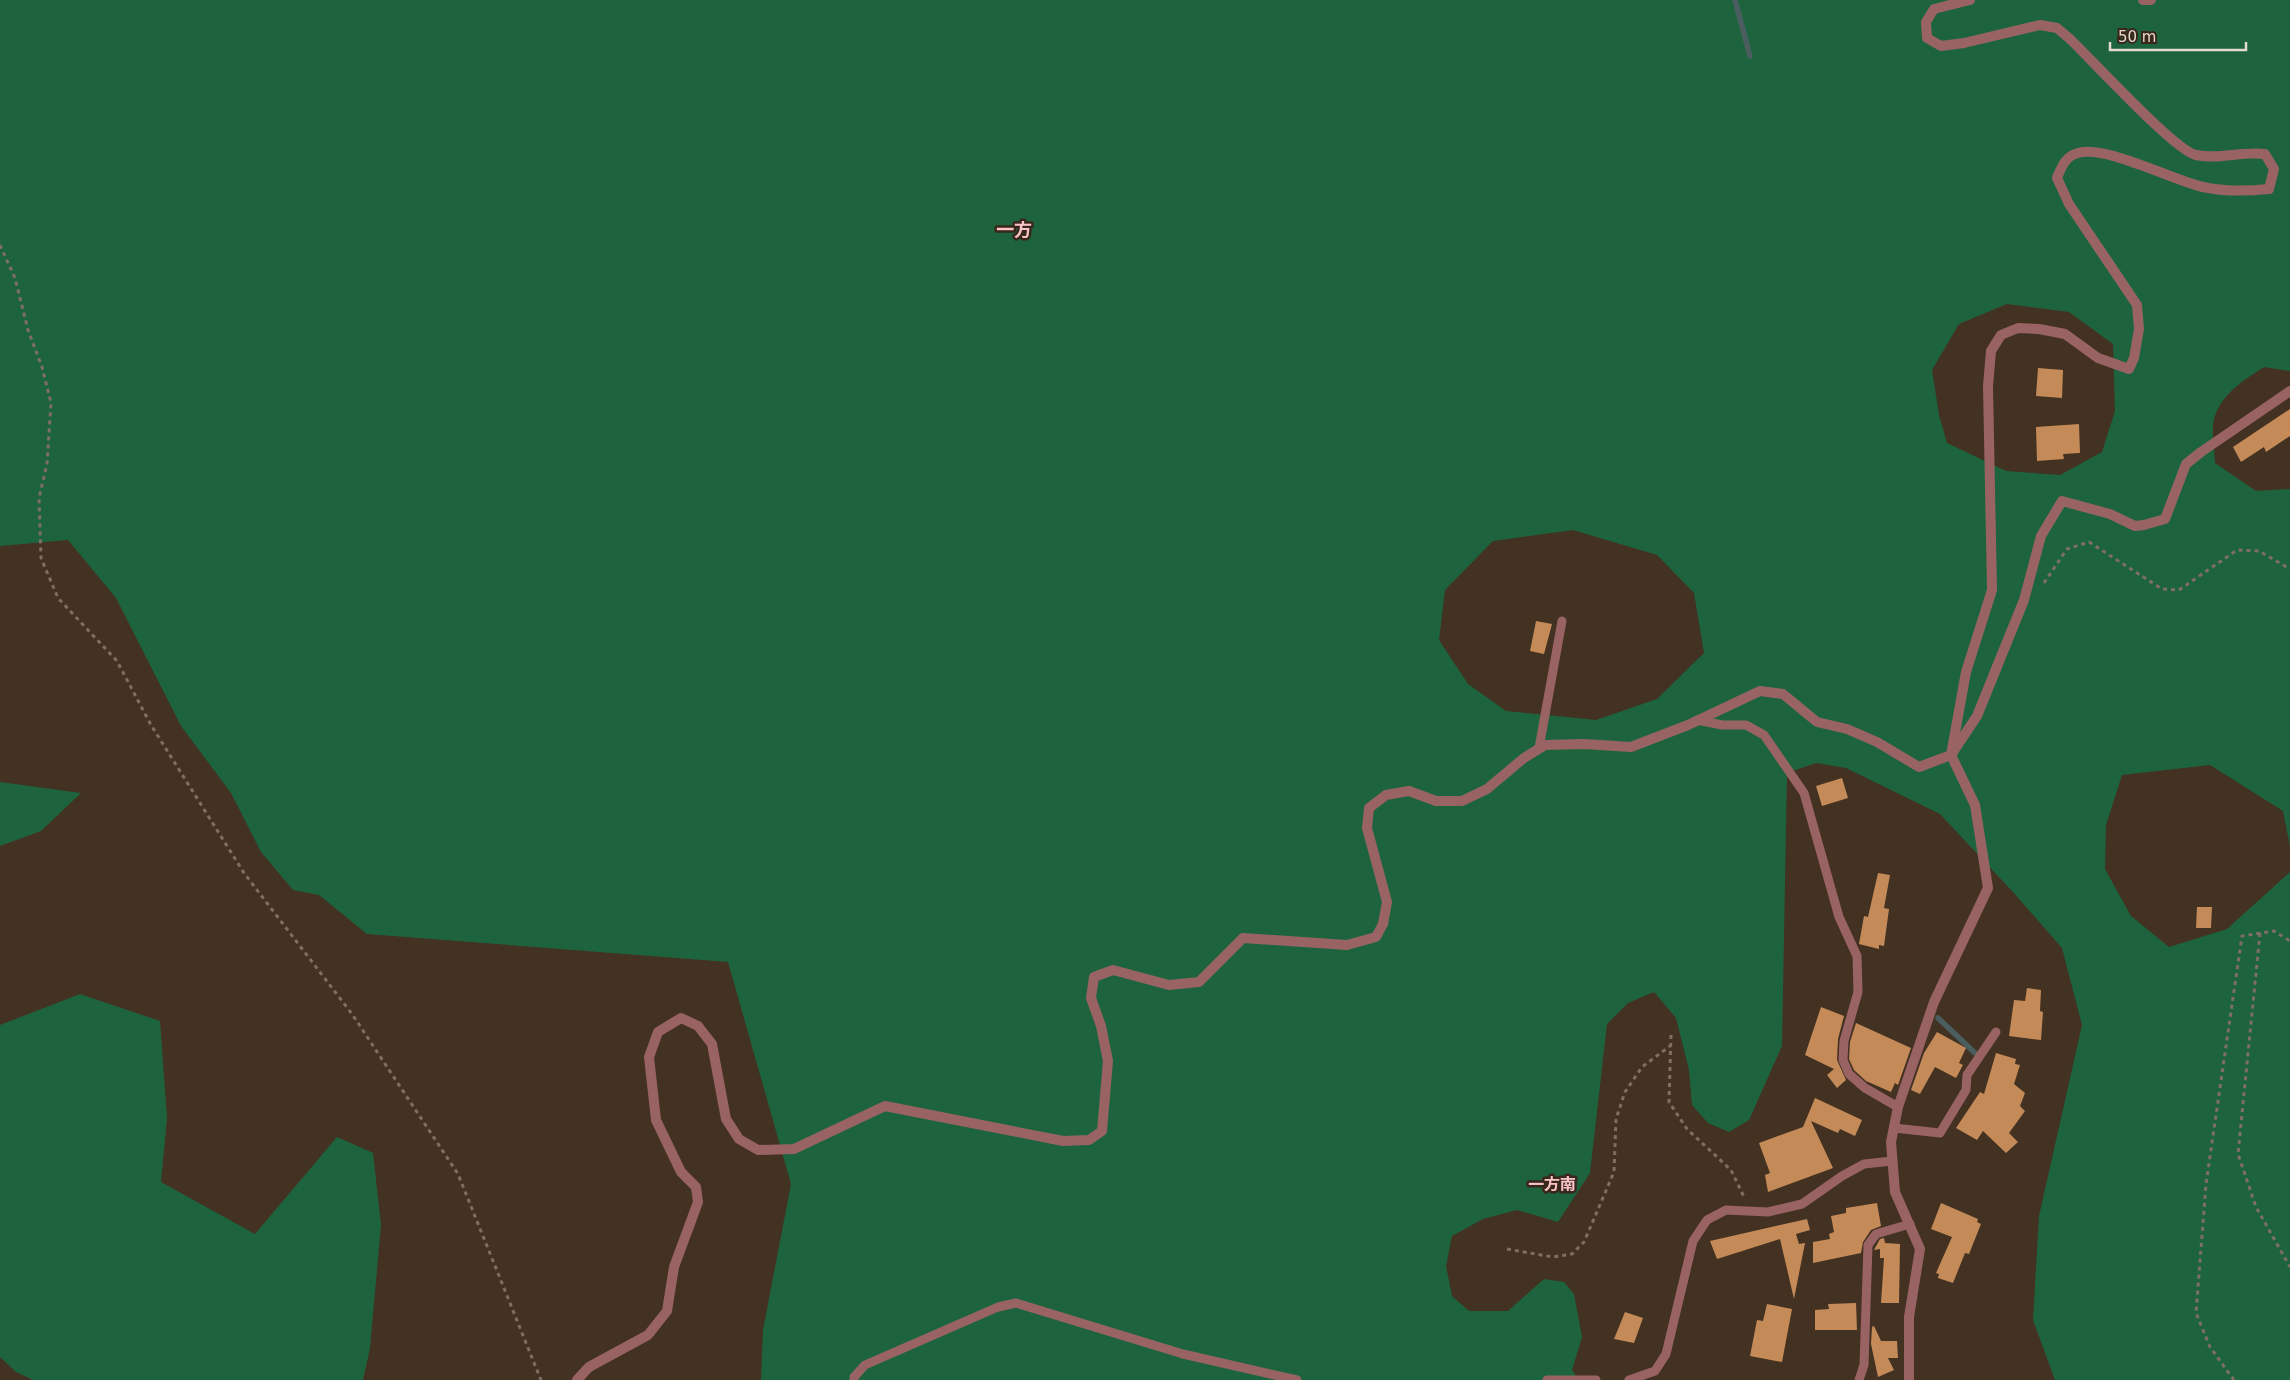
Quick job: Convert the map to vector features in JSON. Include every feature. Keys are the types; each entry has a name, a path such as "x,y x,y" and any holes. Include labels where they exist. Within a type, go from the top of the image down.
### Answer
{"street":[{"path":"1909,1380 1908,1317 1920,1249 1895,1192 1892,1160 1894,1128 1898,1107 1934,1002 1988,888 1974,804 1951,755 1966,672 1992,590 1988,386 1991,351 2001,335 2018,328 2039,329 2065,334 2098,358 2129,369 2134,358 2139,329 2137,305 2069,204 2057,178 2064,162 2077,153 2099,152 2204,187 2247,191 2269,189 2274,169 2265,154 2249,152 2214,158 2194,155 2172,140 2057,28 2040,25 1964,43 1941,46 1927,38 1926,22 1934,9 1970,0"},
{"path":"2142,0 2151,0"},
{"path":"577,1380 589,1367 648,1335 667,1311 674,1267 698,1202 696,1187 681,1172 656,1120 649,1058 658,1032 681,1018 698,1026 712,1044 726,1119 739,1139 758,1150 794,1150 885,1106 1063,1141 1089,1140 1102,1131 1108,1061 1091,998 1094,977 1113,970 1169,985 1200,982 1243,938 1347,945 1376,938 1382,924 1386,902 1367,828 1369,808 1386,795 1409,791 1436,801 1462,802 1487,789 1524,758 1545,745 1574,744 1631,747 1697,720 1760,691 1783,694 1817,722 1847,729 1877,742 1919,767 1951,755 1977,716 2024,600 2041,536 2062,501 2110,514 2135,526 2144,526 2165,519 2186,464 2290,391"}],"lane":[{"path":"1539,748 1562,621"},
{"path":"1697,720 1722,725 1746,725 1764,735 1804,793 1839,917 1857,956 1858,992 1844,1041 1843,1060 1848,1074 1866,1088 1898,1107"},
{"path":"1894,1128 1940,1133 1966,1090 1967,1075 1996,1032"},
{"path":"1629,1380 1655,1371 1666,1354 1693,1241 1707,1220 1726,1210 1768,1212 1802,1204 1842,1176 1864,1164 1892,1160"},
{"path":"1859,1380 1864,1365 1868,1245 1876,1234 1910,1224"},
{"path":"854,1380 854,1377 865,1364 998,1307 1016,1304 1183,1354 1297,1380"},
{"path":"1547,1380 1596,1380"}],"path":[{"path":"0,245 15,278 28,330 42,367 51,403 48,464 39,498 41,558 58,598 117,661 151,725 244,873 352,1014 458,1174 541,1380"},
{"path":"2024,600 2037,593 2067,549 2089,542 2162,589 2179,590 2237,550 2259,551 2290,569"},
{"path":"2234,1380 2210,1347 2196,1313 2206,1184 2242,936 2274,931 2290,941"},
{"path":"2260,933 2238,1154 2256,1207 2290,1267"},
{"path":"1671,1035 1669,1102 1687,1128 1731,1170 1745,1199 1747,1211"},
{"path":"1508,1248 1554,1257 1572,1254 1584,1242 1614,1172 1616,1119 1624,1092 1642,1067 1670,1046"}],"green space":[{"path":"0,0 2290,0 2290,371 2264,367 2234,388 2217,410 2213,430 2215,463 2256,491 2290,489 2290,846 2283,811 2210,765 2122,775 2106,825 2105,869 2131,916 2169,947 2227,929 2290,872 2290,1380 2055,1380 2033,1320 2039,1216 2082,1025 2062,948 1940,814 1846,768 1816,763 1787,773 1782,1046 1749,1120 1729,1132 1708,1123 1692,1105 1689,1070 1676,1018 1654,992 1628,1003 1607,1024 1590,1173 1558,1222 1517,1210 1483,1219 1452,1236 1446,1266 1452,1296 1469,1311 1508,1311 1544,1279 1564,1282 1574,1294 1582,1337 1572,1370 1579,1380 761,1380 763,1330 791,1184 728,962 367,934 319,895 293,890 261,852 231,793 181,726 116,598 68,540 0,546","holes":["2007,304 2069,312 2113,344 2115,411 2102,452 2060,475 2006,471 1947,443 1939,415 1932,370 1959,324","1573,530 1657,555 1694,593 1704,653 1657,699 1596,720 1506,711 1468,684 1439,640 1445,590 1493,541"]},
{"path":"0,782 81,793 41,831 0,846"},
{"path":"80,994 160,1021 167,1118 161,1182 255,1234 337,1137 373,1153 381,1225 370,1348 363,1380 33,1380 16,1372 0,1357 0,1025"}],"building":[{"path":"2038,368 2063,370 2062,398 2036,396"},
{"path":"2290,409 2290,436 2266,452 2264,447 2241,462 2233,447"},
{"path":"2079,424 2080,453 2063,454 2064,459 2037,461 2036,427"},
{"path":"1536,621 1552,624 1544,654 1530,651"},
{"path":"1842,778 1848,798 1822,806 1816,786"},
{"path":"1878,873 1890,875 1884,908 1889,909 1884,946 1879,945 1879,949 1859,944 1864,916 1868,917"},
{"path":"2197,907 2212,907 2211,928 2196,928"},
{"path":"2027,988 2041,990 2040,1011 2043,1012 2041,1040 2009,1036 2014,1000 2025,1001"},
{"path":"1821,1007 1844,1016 1838,1039 1837,1060 1846,1080 1837,1088 1827,1075 1834,1069 1805,1055"},
{"path":"1856,1023 1911,1048 1898,1085 1895,1083 1891,1092 1866,1081 1854,1070 1849,1059 1850,1042"},
{"path":"1937,1032 1966,1048 1959,1063 1963,1065 1956,1078 1935,1067 1920,1094 1911,1090 1924,1053"},
{"path":"1996,1053 2016,1059 2015,1064 2020,1065 2014,1084 2025,1093 2020,1106 2025,1111 2009,1133 2018,1142 2006,1153 1983,1131 1977,1140 1956,1128 1980,1092 1984,1094"},
{"path":"1815,1098 1862,1120 1855,1136 1840,1129 1838,1133 1811,1121 1833,1168 1768,1192 1765,1175 1770,1173 1759,1143 1803,1127"},
{"path":"1877,1203 1881,1226 1871,1230 1863,1242 1861,1253 1813,1263 1813,1242 1830,1239 1829,1234 1834,1232 1831,1216 1846,1213 1846,1208"},
{"path":"1941,1203 1978,1219 1977,1222 1981,1224 1969,1254 1965,1253 1953,1283 1938,1278 1939,1274 1936,1273 1952,1237 1931,1229"},
{"path":"1807,1219 1810,1230 1796,1234 1799,1244 1805,1243 1794,1299 1780,1239 1717,1259 1710,1241"},
{"path":"1884,1238 1885,1243 1900,1244 1899,1303 1881,1303 1884,1258 1880,1258 1880,1249 1874,1250 1880,1239"},
{"path":"1856,1303 1857,1330 1815,1330 1815,1310 1829,1309 1828,1304"},
{"path":"1767,1304 1792,1309 1782,1362 1750,1356 1757,1320 1763,1321"},
{"path":"1625,1312 1643,1318 1634,1343 1614,1339"},
{"path":"1874,1326 1881,1341 1897,1341 1898,1358 1888,1358 1894,1370 1878,1377 1871,1344 1872,1327"}],"waterway":[{"path":"1735,0 1750,56"},
{"path":"1938,1018 1975,1053"}],"district":[{"name":"一方","path":"1014,229"},
{"name":"一方南","path":"1552,1184"}]}
